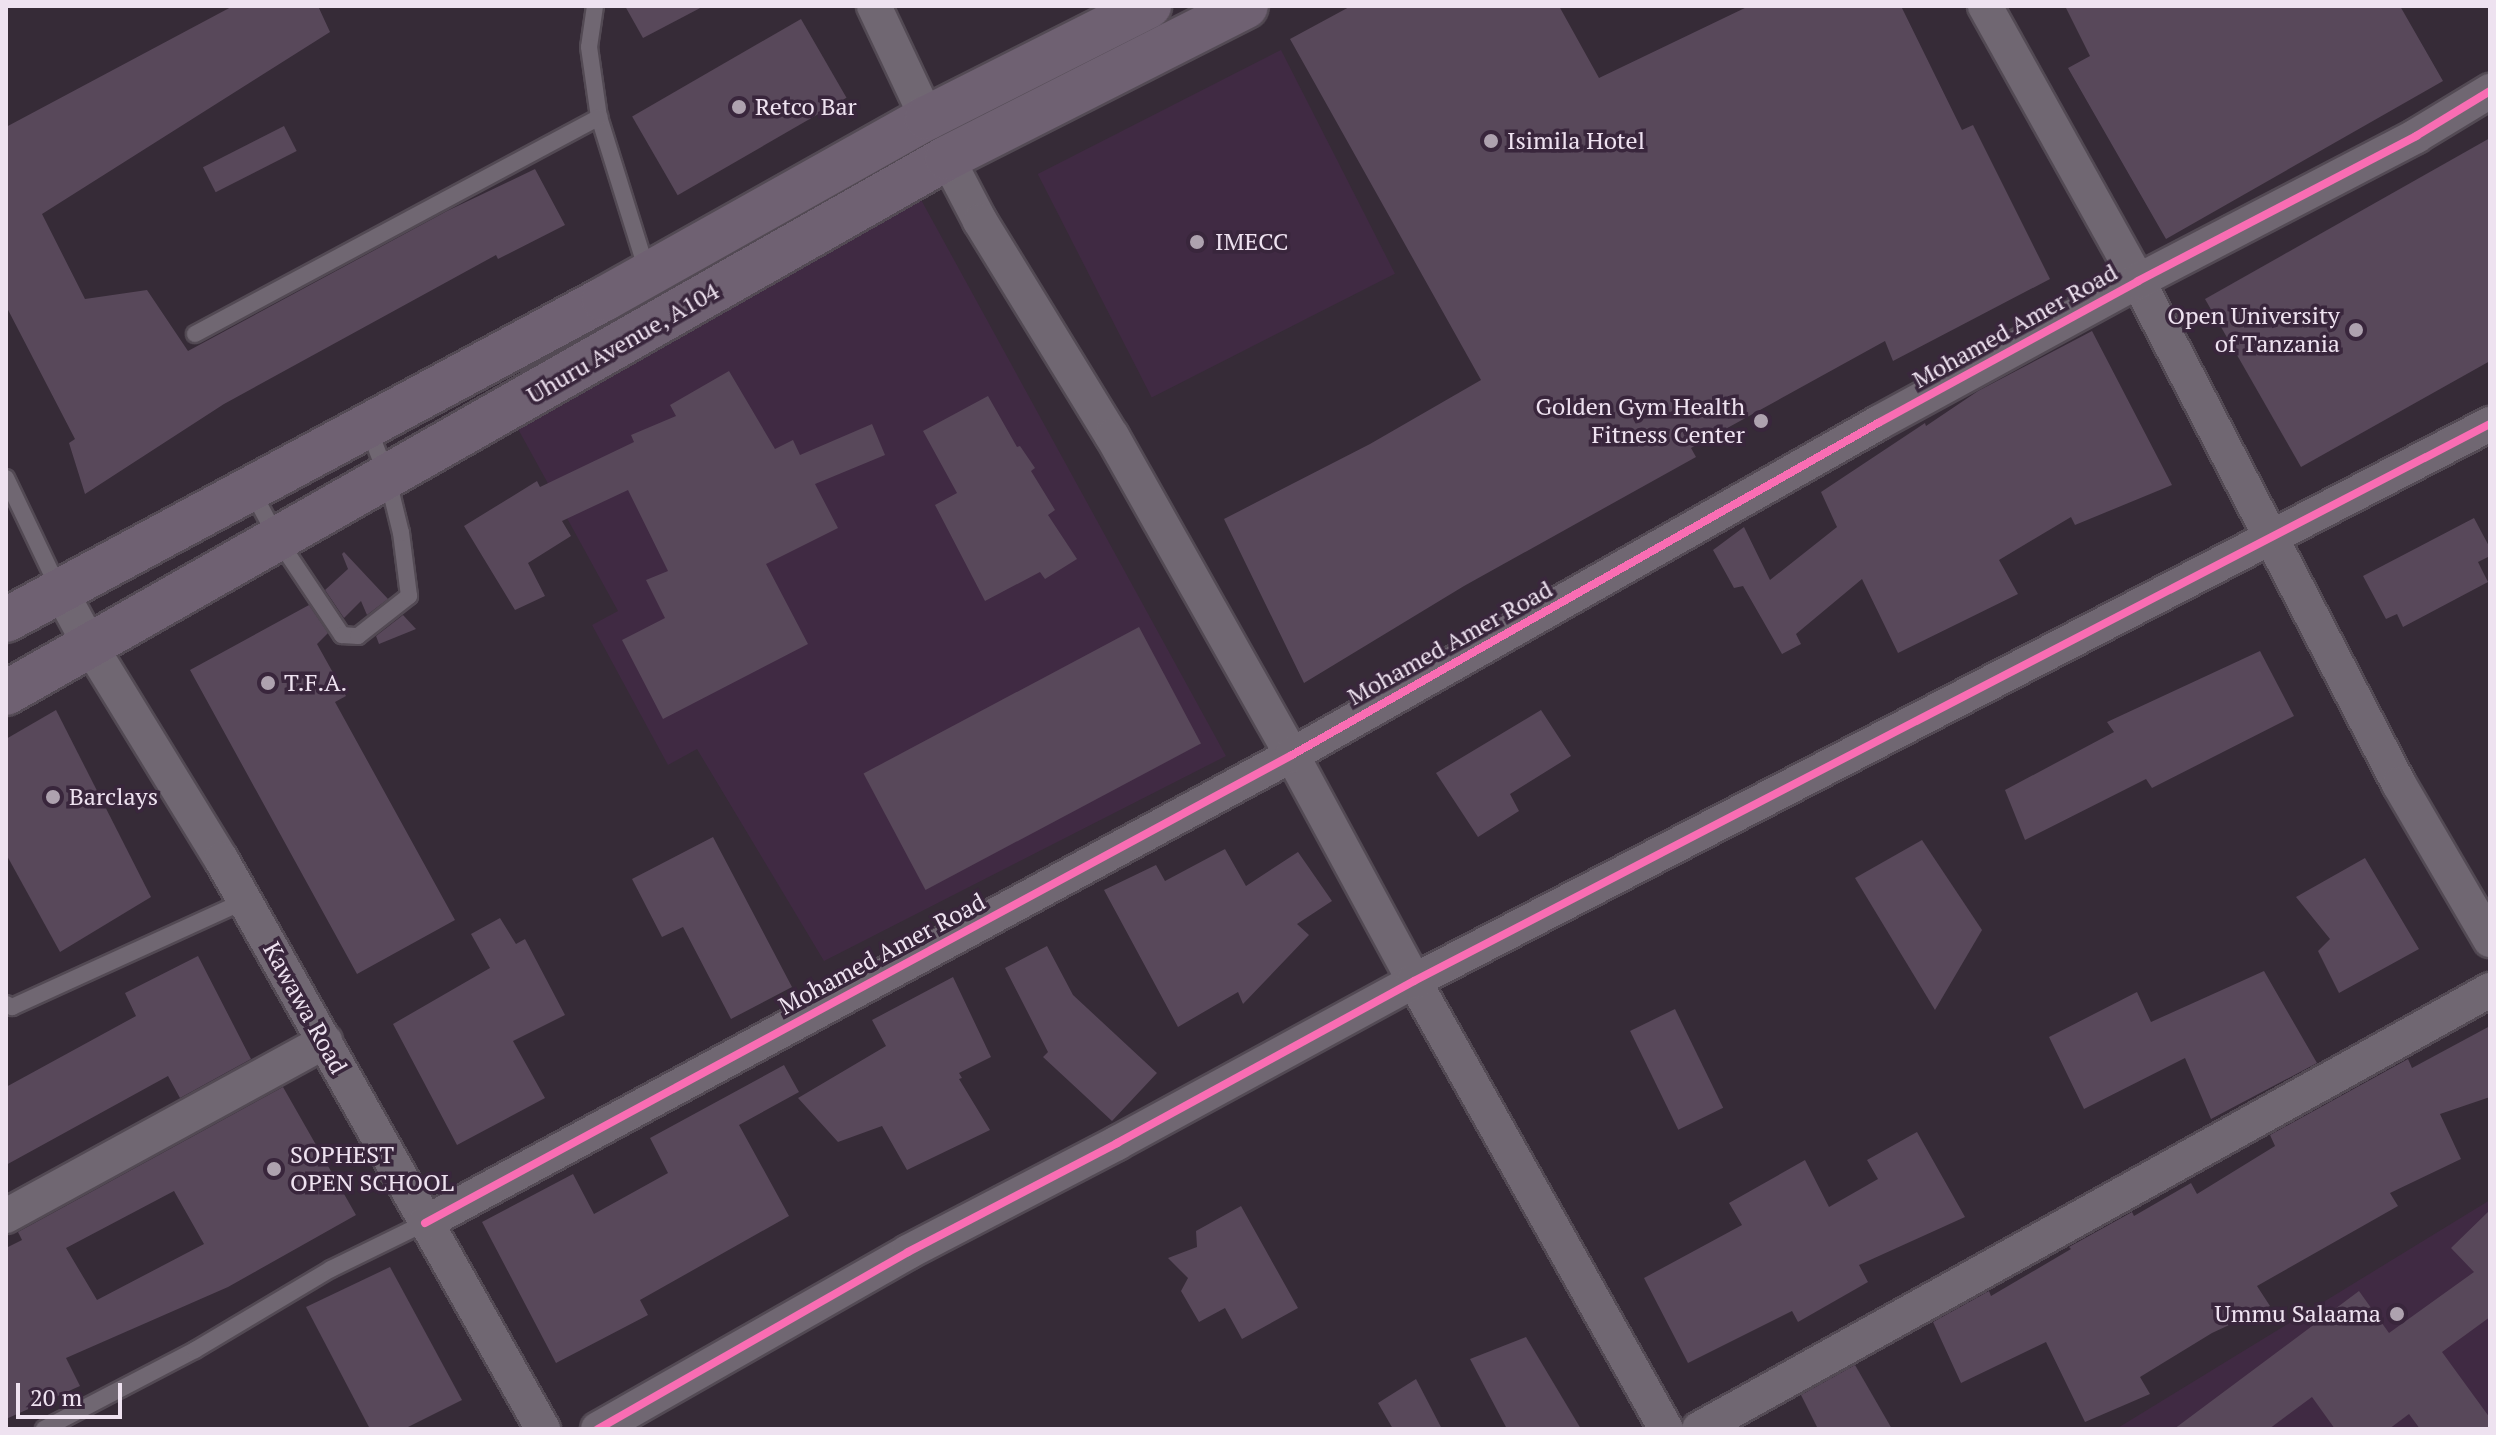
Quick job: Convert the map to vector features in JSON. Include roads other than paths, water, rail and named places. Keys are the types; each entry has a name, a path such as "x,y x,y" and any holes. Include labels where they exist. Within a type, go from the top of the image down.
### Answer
{"highway":[{"name":"Uhuru Avenue, A104","path":"6,620 367,426 927,118 1149,6"},
{"name":"Uhuru Avenue, A104","path":"6,693 947,158 1246,6"}],"street":[{"path":"874,6 927,118"},
{"path":"1985,6 2138,281 2272,534 2399,784 2490,940"},
{"name":"Mohamed Amer Road","path":"425,1223 1292,755 2138,281 2416,136 2490,91"},
{"path":"947,158 980,221 1112,436 1666,1429"},
{"path":"598,1429 908,1252 1117,1143 1414,981 2272,534 2490,424"},
{"name":"Kawawa Road","path":"60,590 91,647 245,901 543,1429"},
{"path":"1699,1429 2490,990"},
{"path":"6,1216 325,1041"}],"lane":[{"path":"595,6 589,47 599,117 647,273"},
{"path":"195,334 599,117"},
{"path":"251,489 277,538 342,635 358,636 409,596 401,533 387,476 367,426"},
{"path":"6,478 60,590"},
{"path":"6,1004 12,1007 245,901"},
{"path":"44,1429 195,1350 331,1269 425,1223"}],"place":[{"name":"Retco Bar","path":"739,107"},
{"name":"Isimila Hotel","path":"1491,141"},
{"name":"IMECC","path":"1197,242"},
{"name":"Open University of Tanzania","path":"2356,330"},
{"name":"Golden Gym Health Fitness Center","path":"1761,421"},
{"name":"T.F.A.","path":"268,683"},
{"name":"Barclays","path":"53,797"},
{"name":"SOPHEST OPEN SCHOOL","path":"274,1169"},
{"name":"Ummu Salaama","path":"2397,1314"}]}
